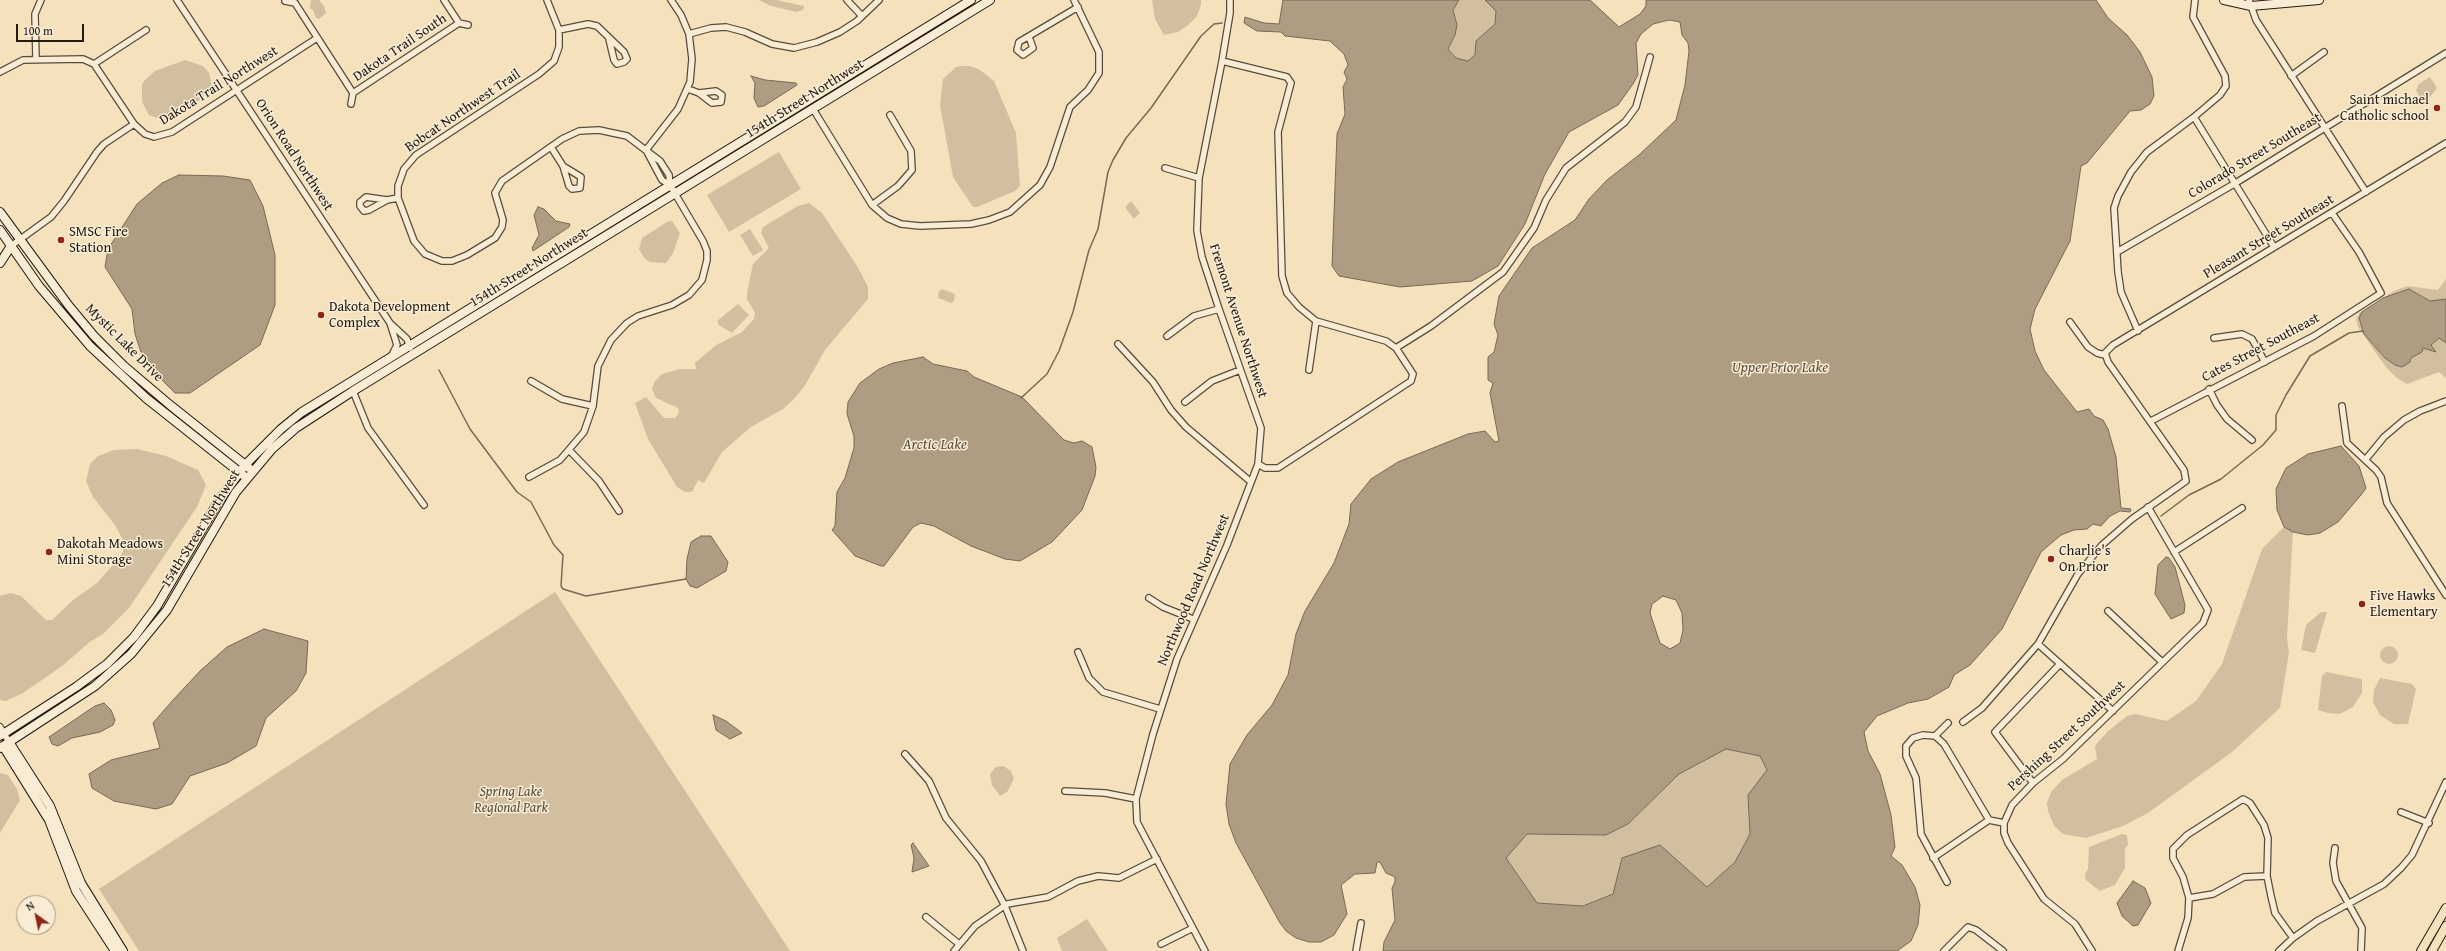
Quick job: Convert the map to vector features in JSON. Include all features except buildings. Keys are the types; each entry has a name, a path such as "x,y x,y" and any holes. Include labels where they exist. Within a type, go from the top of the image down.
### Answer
{"main road":[{"path":"2421,951 2446,908"},
{"path":"2432,951 2446,926"}],"street":[{"path":"36,59 35,14 41,0"},
{"name":"Orion Road Northwest","path":"177,0 390,324 397,345 396,351 388,360"},
{"path":"444,0 459,23 468,25"},
{"name":"Bobcat Northwest Trail","path":"547,0 559,30 559,47 548,67 413,158 400,177 398,198 414,241 421,250 442,261 459,259 500,233 503,220 496,200 497,187 502,181 551,147 575,133 599,130 627,136 660,161 669,175 670,185"},
{"path":"646,150 678,109 688,89 692,59 688,34 681,15 671,0"},
{"path":"847,0 862,16"},
{"path":"688,34 711,28 726,27 745,32 772,44 794,48 817,42 840,32 862,16 879,0"},
{"name":"154th Street Northwest","path":"1,732 76,687 107,664 134,637 158,606 218,502 245,465 281,429 302,412 971,0"},
{"name":"154th Street Northwest","path":"3,745 95,686 131,654 167,610 199,552 249,474 296,428 353,391 990,0"},
{"path":"813,109 872,205 893,222 909,226 971,224 989,220 1010,212 1027,199 1040,185 1050,167 1070,107 1088,90 1099,73 1099,52 1074,0"},
{"name":"Fremont Avenue Northwest","path":"1230,0 1230,13 1222,61 1199,178 1197,231 1202,257 1261,428 1258,464 1251,482"},
{"path":"2138,331 2121,292 2114,208 2118,196 2131,172 2147,152 2194,117 2220,95 2226,86 2225,76 2193,17 2195,0"},
{"path":"2224,0 2250,3 2319,0"},
{"path":"285,1 297,2 317,38 354,94 351,104"},
{"path":"2250,3 2256,20 2366,192"},
{"path":"1029,37 1078,6"},
{"name":"Dakota Trail South","path":"354,94 459,23"},
{"path":"559,30 588,24 603,31 609,39"},
{"path":"1,69 22,60 36,59 76,57 94,64 146,30"},
{"name":"Dakota Trail Northwest","path":"94,64 134,124 145,134 154,137 172,132 317,38"},
{"path":"2291,76 2324,52"},
{"name":"Colorado Street Southeast","path":"2117,252 2234,184 2446,53"},
{"path":"1396,348 1431,326 1503,272 1534,228 1546,200 1566,168 1625,122 1636,107 1650,57"},
{"path":"1222,61 1287,77 1291,83 1278,132 1282,276 1287,293 1299,307 1316,321 1386,341 1396,348 1413,374 1411,381 1278,468 1266,468 1258,464"},
{"path":"688,89 699,93"},
{"path":"872,205 898,186 912,170 911,151 890,115"},
{"path":"2194,117 2274,247"},
{"path":"0,263 11,246 57,211 100,148 134,124"},
{"name":"Pleasant Street Southeast","path":"2105,354 2138,331 2446,143"},
{"path":"551,147 563,166"},
{"name":"Bobcat Northwest Trail","path":"529,477 545,470 570,451 584,432 593,406 598,366 610,340 627,323 638,316 672,305 689,295 702,280 706,270 707,251 670,185 662,180 649,160 646,150"},
{"path":"1165,168 1199,178"},
{"path":"387,200 398,198"},
{"name":"Mystic Lake Drive","path":"0,212 19,240 74,312 124,366 245,465 249,474"},
{"name":"Cates Street Southeast","path":"2151,421 2209,389 2314,336 2381,292 2359,252 2332,213"},
{"name":"Mystic Lake Drive","path":"0,230 43,291 90,346 146,398 240,472 249,474"},
{"path":"1167,336 1194,316 1219,309"},
{"path":"1309,370 1316,321"},
{"path":"1963,722 1982,708 2038,644 2078,574 2102,545 2148,507 2186,481 2184,470 2151,421 2108,362 2105,354 2097,353 2088,347 2070,322"},
{"name":"Orion Road Northwest","path":"390,324 407,339 412,356"},
{"path":"2214,338 2242,334 2252,339 2265,362"},
{"path":"1118,344 1153,382 1171,410 1186,427 1251,482"},
{"path":"1185,402 1212,381 1240,370"},
{"path":"531,381 562,399 593,406"},
{"path":"2209,389 2227,419 2252,440"},
{"path":"353,391 368,428 424,506"},
{"path":"2366,459 2384,437 2404,420 2420,411 2446,401"},
{"path":"2342,406 2347,443 2366,459 2381,477 2387,503 2446,596"},
{"path":"570,451 599,481 619,511"},
{"name":"Northwood Road Northwest","path":"1205,951 1138,822 1136,799 1160,709 1184,640 1227,545 1251,482"},
{"path":"2148,507 2174,552 2242,508"},
{"name":"Pershing Street Southwest","path":"2004,823 2012,806 2033,783 2063,759 2203,623 2208,610 2174,552"},
{"path":"1149,598 1163,607 1193,619"},
{"path":"2108,611 2162,662"},
{"path":"2038,644 2113,710"},
{"path":"1078,652 1089,678 1103,692 1160,709"},
{"path":"2033,783 1995,732 2060,664"},
{"path":"1935,736 1948,723"},
{"path":"1,732 3,745 49,820 76,891 115,951"},
{"path":"1947,882 1921,834 1916,778 1906,756 1906,746 1913,738 1923,735 1935,736 1944,744 1989,820"},
{"path":"3,745 50,806 81,883 123,951"},
{"path":"905,754 929,782 946,818 980,861 1004,906 1023,951"},
{"path":"2279,951 2293,938 2347,902 2384,884 2401,868 2412,855 2428,824 2446,782"},
{"path":"1065,791 1105,793 1136,799"},
{"path":"2178,951 2188,918 2189,898 2184,877 2173,858 2173,849 2187,835 2243,799 2250,803 2260,816 2268,838 2267,876 2276,913 2293,938"},
{"path":"2401,812 2428,824"},
{"path":"1933,858 1989,820 2004,823 2004,833 2008,844 2044,899 2075,924 2092,951"},
{"path":"2335,848 2333,863 2336,881 2362,928 2361,951"},
{"path":"954,951 975,926 1004,906 1048,897 1078,881 1098,876 1119,878 1157,858"},
{"path":"2189,898 2213,894 2244,877 2267,876"},
{"path":"926,917 959,944"},
{"path":"1356,951 1361,923"},
{"path":"1944,951 1968,927 1976,930 2003,951"},
{"path":"1161,944 1193,928"}],"green space":[{"path":"311,0 319,0 324,6 326,13 319,19 316,18 313,10 310,8"},
{"path":"759,0 776,0 804,6 803,10 797,12 771,6"},
{"path":"1152,0 1201,0 1201,5 1197,16 1188,25 1178,32 1164,35 1155,19"},
{"path":"1459,0 1485,0 1496,11 1495,24 1476,41 1475,55 1468,61 1456,58 1448,49 1455,35 1457,25 1453,10"},
{"path":"185,60 203,66 209,73 212,87 191,109 160,119 149,115 142,102 142,85 144,81 155,71"},
{"path":"970,66 980,70 994,81 1016,133 1020,186 1015,191 977,207 973,207 953,177 940,105 943,79 956,67"},
{"path":"2430,77 2437,88 2426,102 2421,100 2416,90 2419,84"},
{"path":"779,152 801,189 729,232 707,195"},
{"path":"1131,201 1140,213 1134,219 1125,207"},
{"path":"809,203 822,213 857,266 868,287 868,299 825,350 804,387 792,401 783,409 751,427 722,452 704,483 698,480 692,492 685,492 677,487 648,439 635,403 646,397 664,418 675,418 679,413 678,408 656,398 652,389 655,381 662,374 680,369 696,369 695,363 716,345 742,332 754,319 755,313 747,299 747,293 753,264 769,248 761,233 763,227 798,206"},
{"path":"672,221 680,233 673,253 666,263 650,262 645,259 639,249 642,238 667,222"},
{"path":"750,229 763,250 753,256 740,235"},
{"path":"2446,279 2446,299 2430,301 2409,289 2395,293 2364,334 2385,358 2395,365 2402,367 2423,348 2436,351 2431,345 2439,338 2446,343 2446,378 2439,372 2407,384 2397,378 2385,366 2358,327 2356,320 2359,313 2394,291 2408,286 2438,290"},
{"path":"942,289 955,294 954,301 951,303 938,298 939,291"},
{"path":"738,304 749,315 732,333 719,325 717,321"},
{"path":"137,449 166,456 198,470 206,485 197,507 129,608 103,634 91,641 62,666 23,693 6,701 0,700 0,596 10,593 21,596 46,620 52,620 73,600 97,583 123,552 123,540 115,525 93,497 86,481 90,464 98,456 114,450"},
{"path":"2284,527 2293,532 2287,638 2289,652 2280,708 2232,752 2148,813 2123,826 2086,838 2063,834 2054,826 2048,811 2047,803 2051,792 2062,780 2097,759 2095,746 2108,731 2127,716 2135,714 2167,721 2196,701 2222,664 2262,549"},
{"name":"Spring Lake Regional Park","path":"555,592 790,951 139,951 99,889"},
{"path":"2321,612 2327,612 2315,653 2301,650 2306,625"},
{"path":"2389,646 2395,649 2398,655 2395,661 2389,664 2383,661 2380,655 2383,649"},
{"path":"2326,672 2362,679 2362,693 2353,707 2340,714 2318,710 2322,676"},
{"path":"2380,678 2412,684 2416,689 2408,724 2394,724 2380,715 2373,702 2374,690"},
{"path":"1726,749 1760,756 1768,770 1748,795 1750,834 1735,862 1706,887 1622,858 1614,893 1583,906 1537,903 1506,858 1526,834 1606,835 1628,824 1679,774"},
{"path":"1003,766 1011,771 1014,779 1007,792 1000,796 992,785 990,774 996,767"},
{"path":"0,773 8,775 17,789 20,800 0,833"},
{"path":"2122,834 2127,835 2128,845 2125,848 2125,868 2115,885 2100,891 2086,880 2085,874 2088,869 2089,847"},
{"path":"1087,919 1108,951 1062,951 1057,938"}],"water":[{"name":"Upper Prior Lake","path":"1283,0 1459,0 1453,10 1457,25 1455,35 1448,49 1456,58 1468,61 1475,55 1476,41 1495,24 1496,11 1485,0 1590,0 1619,27 1640,14 1646,6 1646,0 2096,0 2108,18 2127,35 2140,52 2152,77 2154,96 2150,104 2141,110 2130,111 2087,163 2081,166 2070,241 2035,309 2030,329 2035,351 2044,370 2077,412 2089,409 2094,416 2103,420 2108,429 2116,457 2121,508 2131,509 2130,512 2120,511 2110,516 2101,526 2093,524 2087,529 2074,530 2061,535 2041,552 2002,629 1970,665 1954,675 1949,687 1928,699 1908,703 1877,716 1864,732 1868,751 1880,774 1891,815 1895,847 1891,856 1902,865 1915,887 1920,905 1918,925 1911,941 1897,951 1383,951 1384,942 1395,920 1392,888 1395,882 1395,877 1386,873 1380,862 1377,862 1375,873 1355,874 1341,885 1347,914 1334,935 1321,942 1309,942 1296,938 1286,931 1280,923 1236,843 1229,824 1226,804 1230,764 1247,735 1272,705 1288,675 1296,634 1305,611 1334,563 1349,524 1351,504 1371,479 1398,462 1468,434 1485,431 1495,442 1499,441 1490,393 1493,383 1488,380 1488,357 1494,352 1498,335 1494,324 1499,296 1532,248 1575,220 1589,199 1607,180 1639,155 1676,120 1685,85 1689,51 1688,43 1682,35 1680,22 1669,20 1653,24 1641,34 1636,43 1638,75 1633,84 1618,105 1569,132 1545,174 1525,224 1498,266 1472,281 1400,287 1339,276 1332,266 1337,134 1345,114 1343,87 1347,79 1344,72 1348,65 1344,54 1330,41 1285,36 1281,32 1257,31 1244,23 1245,17 1264,23 1279,24","holes":["1663,596 1676,600 1682,613 1683,630 1680,643 1670,649 1660,643 1650,613 1652,604","1726,749 1760,756 1767,770 1748,795 1750,834 1735,862 1707,887 1660,845 1622,858 1613,894 1583,906 1537,903 1506,858 1527,834 1606,835 1628,824 1679,774"]},
{"path":"751,76 765,80 796,83 797,85 764,106 758,107 754,98 755,83"},
{"path":"179,175 223,176 250,180 263,206 275,255 275,305 260,345 190,393 175,393 159,377 141,352 135,334 132,309 105,267 108,249 137,204 162,183"},
{"path":"538,207 544,209 556,221 570,224 569,227 533,251 532,248 539,235 534,215"},
{"path":"2409,289 2430,301 2446,299 2446,343 2439,338 2431,345 2436,352 2423,348 2422,352 2411,358 2410,362 2402,367 2395,365 2385,358 2364,334 2359,318 2362,312 2383,298"},
{"name":"Arctic Lake","path":"923,357 933,364 967,371 974,377 1022,397 1064,440 1074,443 1082,441 1092,447 1096,467 1095,476 1082,510 1052,542 1020,561 1005,559 971,546 934,526 921,523 913,527 884,566 881,566 855,556 832,530 835,526 837,492 845,478 854,448 854,436 847,414 848,402 860,383 879,369 893,363"},
{"path":"2341,446 2359,466 2366,488 2338,522 2320,533 2308,535 2293,532 2284,527 2277,510 2276,489 2286,468 2308,454"},
{"path":"701,536 711,536 728,562 726,571 697,588 690,586 686,579 687,559 691,542"},
{"path":"2166,557 2169,558 2175,567 2185,605 2184,613 2171,619 2155,594 2158,565"},
{"path":"264,629 308,641 306,673 296,691 266,718 256,746 227,763 190,776 172,804 156,809 114,801 92,788 89,774 111,760 160,748 153,723 173,700 200,671 227,647"},
{"path":"104,703 111,710 115,720 113,725 100,732 72,738 58,746 52,744 49,737 95,706"},
{"path":"713,715 726,721 742,733 730,739 716,730"},
{"path":"913,843 929,866 912,872 914,858 911,845"},
{"path":"2133,881 2145,888 2151,903 2138,925 2133,926 2122,916 2117,903"}],"waterway":[{"path":"1021,398 1047,374 1059,351 1073,312 1089,250 1098,229 1108,172 1113,160 1126,138 1151,108 1201,36 1214,24 1222,23"},
{"path":"2161,516 2189,495 2221,479 2263,445 2276,430 2276,415 2286,395 2310,356 2349,333 2363,331"},
{"path":"439,370 470,429 517,492 531,502 554,545 563,555 561,586 563,589 586,596 686,579"}],"place":[{"name":"Saint michael Catholic school","path":"2437,108"},
{"name":"SMSC Fire Station","path":"61,240"},
{"name":"Dakota Development Complex","path":"321,315"},
{"name":"Dakotah Meadows Mini Storage","path":"49,552"},
{"name":"Charlie's On Prior","path":"2051,559"},
{"name":"Five Hawks Elementary","path":"2362,604"}]}
